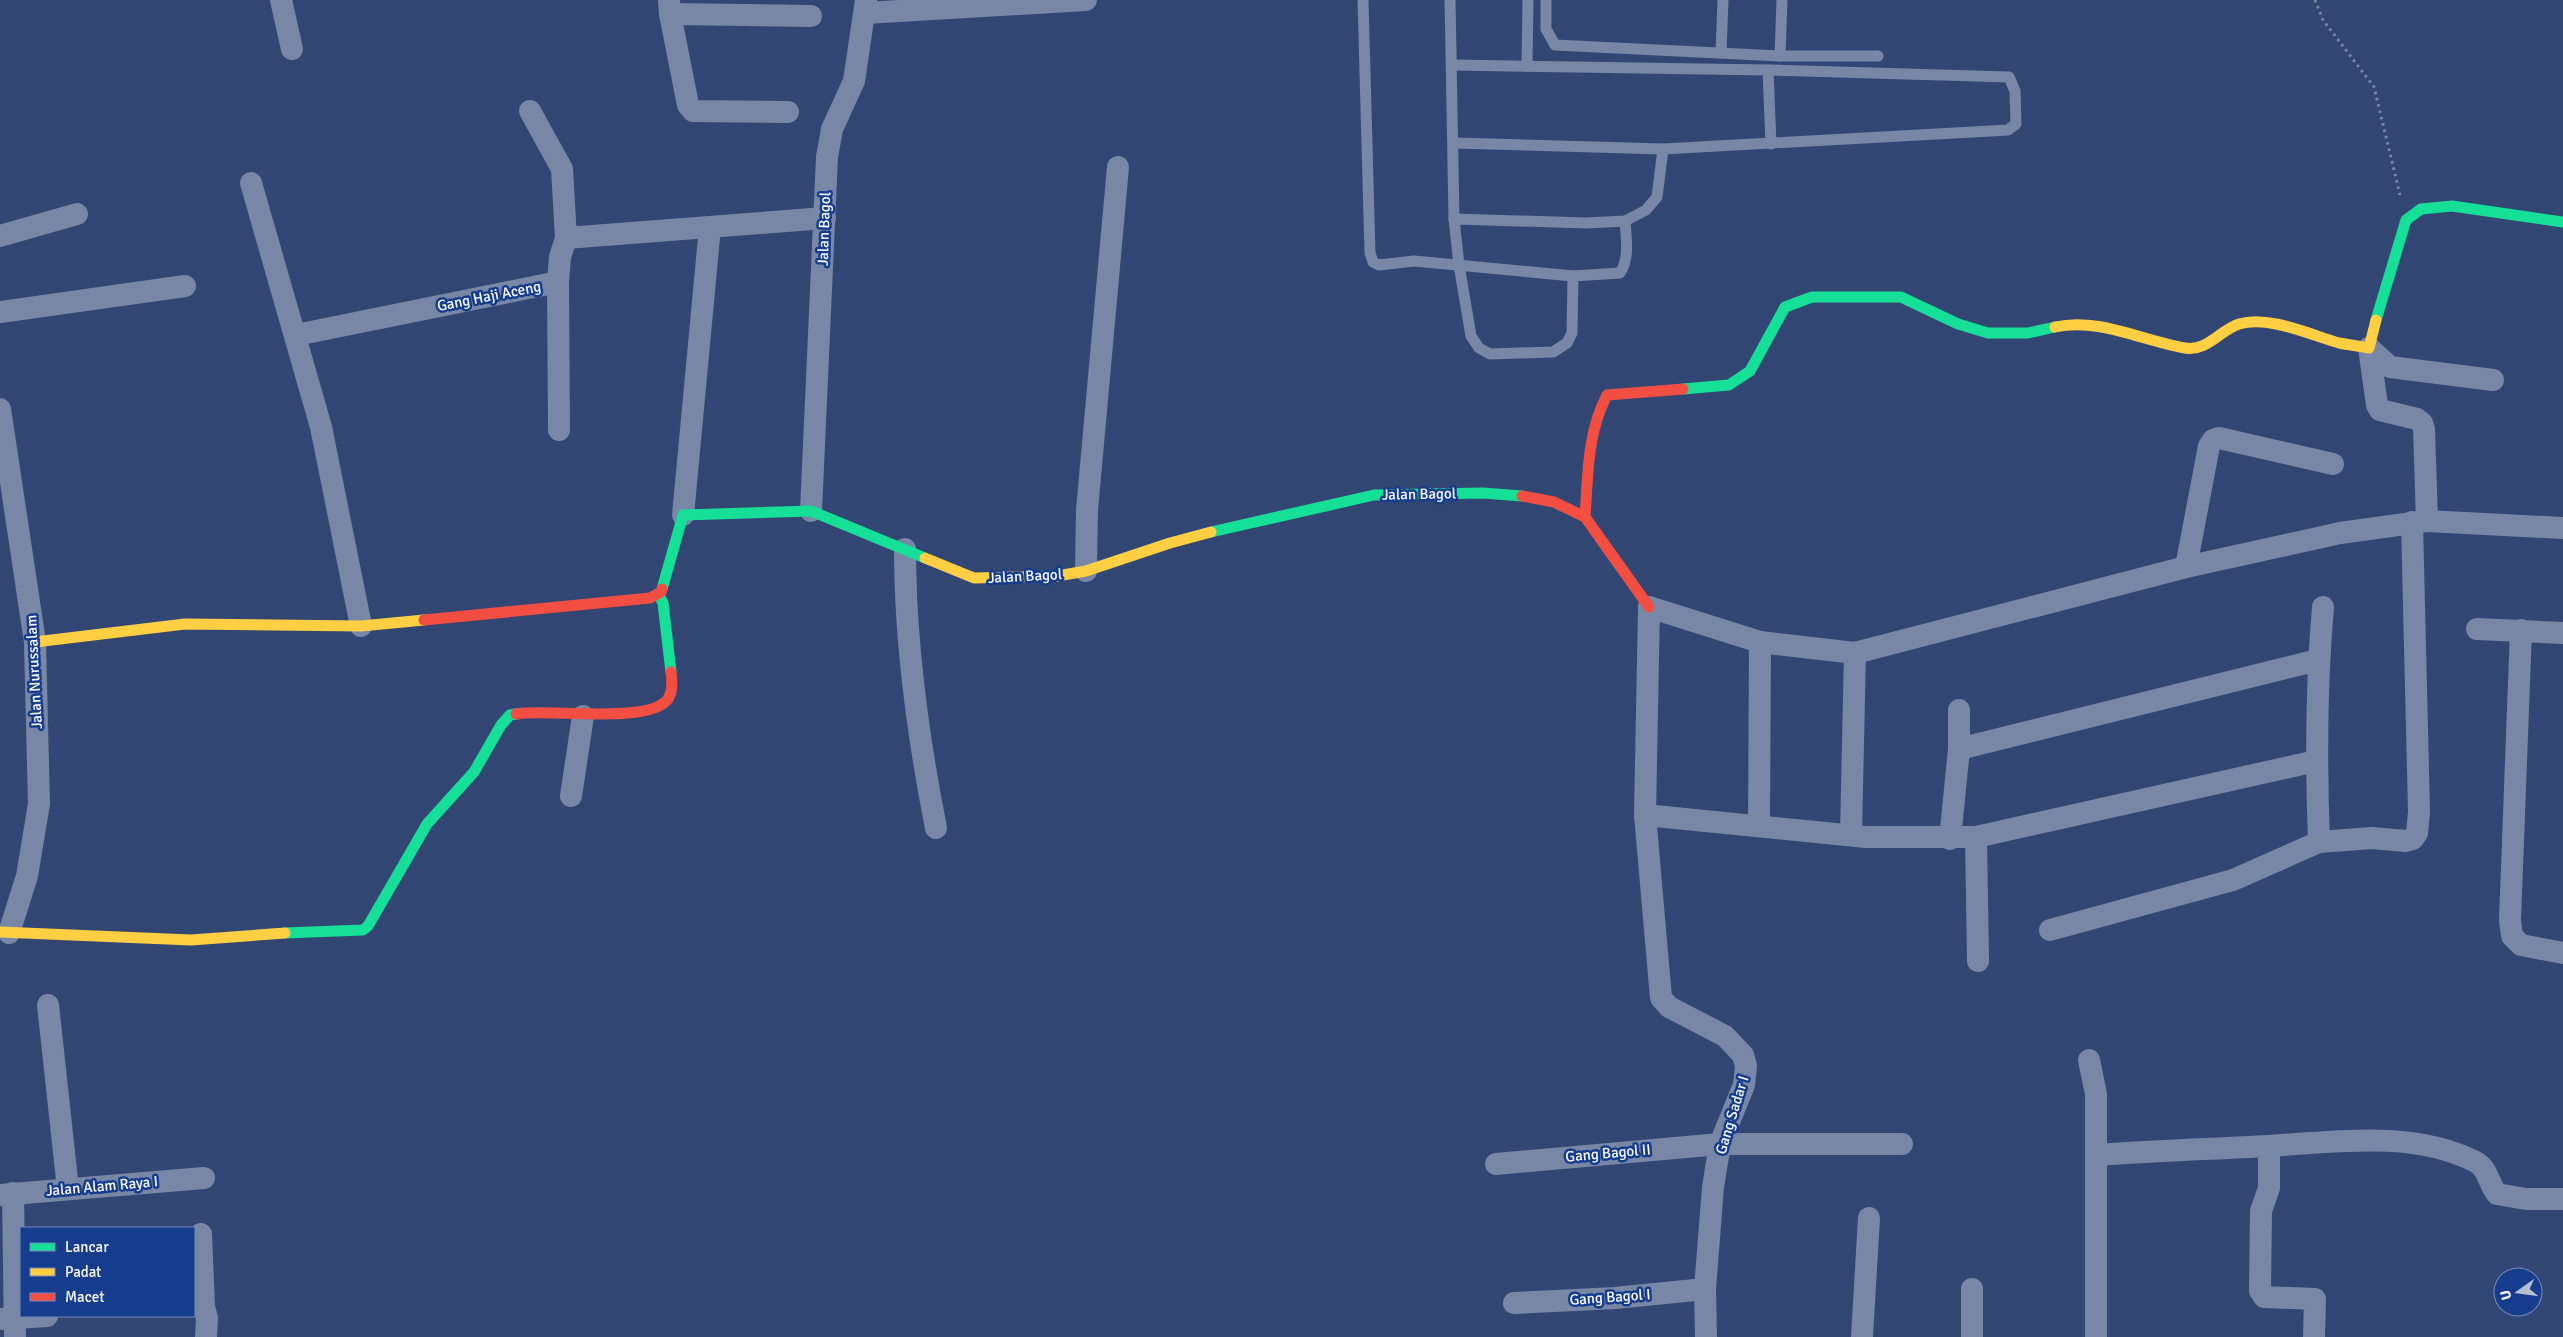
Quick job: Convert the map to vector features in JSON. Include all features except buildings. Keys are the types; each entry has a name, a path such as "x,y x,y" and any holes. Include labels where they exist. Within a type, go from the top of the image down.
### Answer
{"street":[{"path":"281,0 292,49"},
{"path":"865,6 1086,0"},
{"name":"Jalan Bagol","path":"865,6 854,81 828,142 811,511 974,578 1004,580 1058,576 1086,571 1170,543 1270,517 1374,495 1483,493 1519,496 1554,502 1585,517 1649,606"},
{"path":"788,112 693,111 688,106 670,7 811,16"},
{"name":"Gang Haji Aceng","path":"296,335 558,282 560,257 566,238 562,169 530,111"},
{"path":"1086,571 1087,510 1118,167"},
{"path":"251,184 321,426 361,626"},
{"path":"2050,930 2233,880 2319,842 2372,838 2406,841 2413,839 2417,833 2419,812 2420,522 2424,429 2417,419 2380,410 2377,405 2369,348 2381,300 2406,220 2421,209 2434,206 2452,206 2563,222"},
{"path":"0,236 77,214"},
{"path":"566,238 825,218"},
{"path":"35,642 185,624 361,626 650,598 658,594 683,515 710,226"},
{"path":"558,282 559,430"},
{"path":"0,312 185,286"},
{"path":"1585,517 1593,427 1599,406 1607,395 1729,385 1750,371 1785,307 1812,296 1901,297 1958,324 1988,333 2028,333 2069,324 2115,330 2187,349 2204,346 2239,324 2261,323 2292,328 2340,343 2369,348 2390,367 2493,380"},
{"name":"Jalan Nurussalam","path":"0,409 35,642 40,804 27,876 4,932"},
{"path":"2186,567 2209,446 2213,440 2219,438 2333,464"},
{"path":"683,515 811,511"},
{"path":"2316,761 1976,837 1950,839 1875,838 1851,834 1645,815 1649,606 1760,642 1855,653 1951,630 2186,567 2340,533 2420,522 2563,528"},
{"path":"905,549 905,598 912,670 925,771 936,828"},
{"path":"4,932 191,940 310,931 362,930 368,926 380,902 427,824 474,772 506,719 516,713 529,712 583,716 656,706 665,702 670,695 672,684 663,603 658,594"},
{"path":"2319,842 2316,761 2318,660 2323,607"},
{"path":"2477,629 2563,633"},
{"path":"2521,630 2510,920 2512,936 2521,946 2563,953"},
{"path":"1758,825 1760,642"},
{"path":"1851,834 1855,653"},
{"path":"1959,749 2318,660"},
{"path":"1950,839 1959,749 1959,710"},
{"path":"571,796 583,716"},
{"name":"Gang Sadar I","path":"1645,815 1660,987 1669,1007 1725,1036 1742,1055 1746,1066 1744,1085 1720,1144 1705,1289 1706,1337"},
{"path":"1976,837 1978,961"},
{"path":"48,1005 68,1189"},
{"path":"2089,1060 2096,1094 2098,1155 2096,1337"},
{"path":"2098,1155 2394,1140 2444,1150 2476,1161 2485,1169 2490,1186 2497,1194 2526,1199 2563,1199"},
{"name":"Gang Bagol II","path":"1496,1164 1720,1144 1902,1144"},
{"path":"2269,1146 2269,1188 2261,1210 2260,1291 2264,1297 2315,1299 2314,1337"},
{"name":"Jalan Alam Raya I","path":"6,1194 204,1178"},
{"path":"6,1194 10,1325 43,1317"},
{"path":"1862,1337 1869,1218"},
{"path":"201,1234 199,1305 207,1318 206,1337"},
{"name":"Gang Bagol I","path":"1514,1303 1615,1298 1705,1289"},
{"path":"1972,1289 1972,1337"}],"lane":[{"path":"1363,0 1370,253 1374,262 1379,264 1414,261 1573,276 1620,273 1624,267 1626,253 1625,221"},
{"path":"1450,0 1455,143 1454,219 1459,265 1471,336 1479,348 1490,354 1553,352 1567,343 1572,333 1573,276"},
{"path":"1527,66 1528,0"},
{"path":"1546,0 1546,29 1555,45 1780,56 1878,56"},
{"path":"1721,53 1723,0"},
{"path":"1780,56 1782,0"},
{"path":"1452,65 1992,75 2010,76 2015,91 2016,124 2008,130 1771,144 1663,148 1455,143"},
{"path":"1768,70 1771,144"},
{"path":"1454,219 1594,223 1625,221 1646,210 1658,197 1663,148"}],"path":[{"path":"2315,0 2323,20 2374,87 2406,220"}],"traffic: fast":[{"path":"2376,320 2406,220 2421,209 2452,206 2563,222"},
{"path":"1683,389 1729,385 1750,371 1785,307 1812,297 1901,297 1958,324 1988,333 2028,333 2055,327"},
{"path":"1211,532 1374,495 1483,493 1522,496"},
{"path":"662,589 683,515 811,511 925,558"},
{"path":"658,594 663,603 671,672"},
{"path":"285,933 363,930 368,926 427,824 474,772 501,725 510,715 516,714"}],"traffic: slow":[{"path":"2055,327 2071,325 2104,327 2169,345 2193,348 2207,344 2239,324 2263,322 2289,327 2339,343 2369,348 2376,320"},
{"path":"925,558 974,578 1057,576 1086,571 1170,543 1211,532"},
{"path":"35,642 185,624 361,626 424,620"},
{"path":"0,932 191,940 285,933"}],"traffic: jam":[{"path":"1585,517 1592,439 1600,409 1607,395 1683,389"},
{"path":"1522,496 1554,502 1585,517 1649,607"},
{"path":"424,620 650,598 661,592 662,589"},
{"path":"516,714 619,714 657,707 670,696 671,672"}]}
